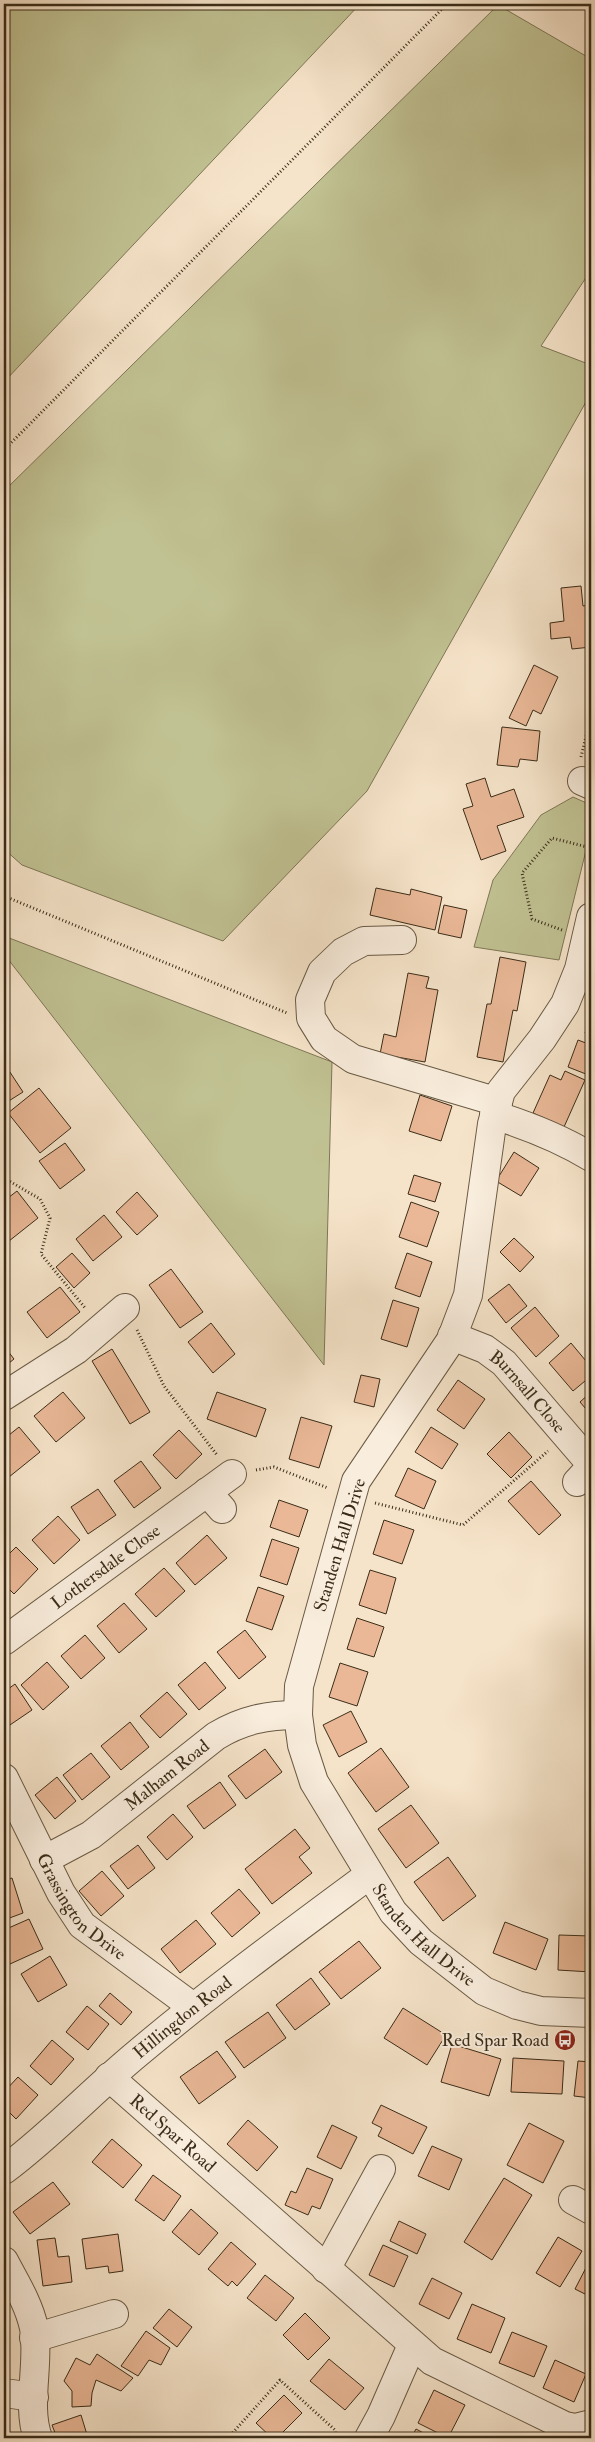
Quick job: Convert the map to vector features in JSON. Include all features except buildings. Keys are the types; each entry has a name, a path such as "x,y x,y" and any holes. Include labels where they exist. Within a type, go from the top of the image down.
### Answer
{"street":[{"name":"Standen Hall Drive","path":"589,928 579,968 565,1004 542,1039 501,1091 496,1109 468,1295 452,1336 361,1472 351,1496 299,1686 298,1715 302,1745 314,1782 392,1912 421,1942 484,1991 517,2005 541,2011 591,2013"},
{"path":"402,940 364,941 343,952 322,972 310,1000 311,1018 324,1040 353,1059 496,1109 566,1141 591,1157"},
{"path":"4,1396 76,1350 125,1308"},
{"name":"Burnsall Close","path":"452,1336 485,1349 504,1363 567,1435 586,1471"},
{"name":"Lothersdale Close","path":"4,1641 215,1500 232,1474"},
{"name":"Malham Road","path":"44,1860 90,1835 216,1736 235,1724 276,1715 298,1715"},
{"name":"Grassington Drive","path":"4,1778 61,1893 82,1925 193,2007"},
{"name":"Hillingdon Road","path":"4,2170 21,2157 109,2077 193,2007 369,1875"},
{"name":"Red Spar Road","path":"109,2077 412,2346 432,2361 565,2426 588,2430"},
{"path":"326,2269 379,2184"},
{"path":"4,2261 29,2309 34,2338 34,2397 38,2438"},
{"path":"34,2338 114,2314"},
{"path":"369,2438 381,2416 412,2346"},
{"path":"4,2393 34,2397"}],"path":[{"path":"4,450 447,4"},
{"path":"587,783 576,777 591,716"},
{"path":"589,928 532,919 522,874 552,838 591,848"},
{"path":"4,896 315,1024"},
{"path":"4,1178 40,1199 50,1218 40,1254 102,1328"},
{"path":"125,1308 164,1386 232,1474 274,1467 351,1496 463,1525 567,1435"},
{"path":"228,2438 280,2380 335,2430 336,2438"}],"green space":[{"path":"4,4 360,4 4,382"},
{"path":"498,5 591,59 591,270 541,346 591,365 591,393 367,791 223,941 22,865 4,849 4,491"},
{"path":"573,797 591,805 591,830 559,960 474,947 493,880 541,815"},
{"path":"4,936 332,1062 324,1365 4,954"}],"place":[{"name":"Red Spar Road","path":"565,2040"}]}
